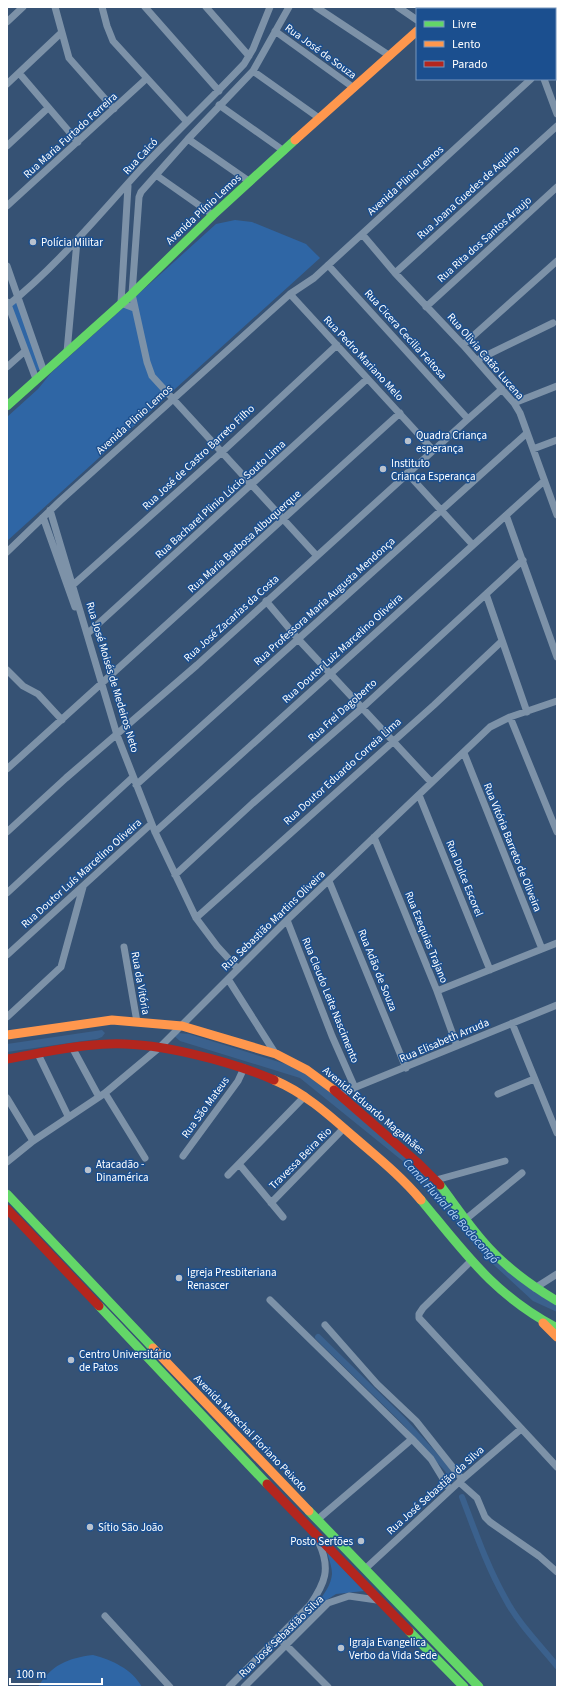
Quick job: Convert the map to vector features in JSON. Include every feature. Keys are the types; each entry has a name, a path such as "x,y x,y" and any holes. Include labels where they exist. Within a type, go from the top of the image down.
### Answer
{"main road":[{"name":"Avenida Plínio Lemos","path":"7,406 132,294 214,215 319,118 416,32"},
{"name":"Avenida Eduardo Magalhães","path":"7,1035 112,1020 182,1026 276,1054 307,1070 339,1094 396,1142 436,1180 489,1248 512,1270 535,1288 557,1302"},
{"path":"7,1059 73,1049 123,1044 160,1047 244,1068 270,1078 305,1096 390,1168 413,1191 470,1262 498,1289 540,1320 557,1337"},
{"name":"Avenida Marechal Floriano Peixoto","path":"7,1194 317,1520 479,1687"},
{"name":"Avenida Marechal Floriano Peixoto","path":"7,1209 314,1534 464,1687"},
{"path":"540,1320 557,1328"}],"street":[{"path":"7,22 24,7"},
{"path":"55,7 66,50 74,65 114,110"},
{"path":"102,7 113,41 146,79 187,122"},
{"path":"145,7 219,91"},
{"path":"206,7 249,56"},
{"name":"Rua Caicó","path":"7,304 18,298 77,241 128,186 139,171 219,91 249,56 270,7"},
{"path":"289,7 253,71 145,186 139,197 132,294 147,362 152,376 160,386 174,398 317,556"},
{"path":"316,7 390,56"},
{"path":"398,7 416,19"},
{"name":"Rua José de Souza","path":"275,31 354,88"},
{"path":"7,84 61,33"},
{"path":"253,71 319,118"},
{"path":"19,73 78,142"},
{"name":"Rua Maria Furtado Ferreira","path":"7,206 114,110 146,79"},
{"name":"Avenida Plinio Lemos","path":"7,552 50,510 174,398 290,294 314,278 530,80"},
{"path":"545,80 554,98 557,114"},
{"path":"219,106 284,151"},
{"path":"7,146 48,108"},
{"name":"Rua Joana Guedes de Aquino","path":"395,274 557,126"},
{"path":"188,139 250,182"},
{"path":"156,175 214,215"},
{"path":"128,186 121,303 134,308"},
{"name":"Rua Rita dos Santos Araujo","path":"426,307 557,187"},
{"name":"Rua Olivia Catão Lucena","path":"362,234 395,274 477,360 514,402 557,515"},
{"path":"67,352 77,241"},
{"path":"463,345 557,261"},
{"name":"Rua Cicera Cecilia Feitosa","path":"328,265 468,419"},
{"path":"7,266 44,372"},
{"name":"Rua Pedro Mariano Melo","path":"290,294 367,380 400,413 433,450"},
{"path":"7,304 36,379"},
{"path":"477,360 553,323"},
{"name":"Rua José de Castro Barreto Filho","path":"73,585 222,452 337,345"},
{"path":"7,367 25,351"},
{"name":"Rua Bacharel Plinio Lúcio Souto Lima","path":"87,634 367,380"},
{"path":"514,402 557,386"},
{"name":"Rua José Zacarias da Costa","path":"7,832 317,556 407,473 502,390"},
{"name":"Rua Maria Barbosa Albuquerque","path":"8,766 102,684 400,413"},
{"name":"Rua Professora Maria Augusta Mendonça","path":"136,786 527,433"},
{"path":"533,450 557,440"},
{"path":"407,473 442,509 472,544"},
{"name":"Rua Doutor Luiz Marcelino Oliveira","path":"154,832 331,674 472,544 544,481"},
{"name":"Rua José Moisés de Medeiros Neto","path":"50,510 117,735 154,832 196,918 217,946 238,969"},
{"path":"506,515 555,647 557,657"},
{"path":"43,517 102,684"},
{"name":"Rua Frei Dagoberto","path":"175,875 362,708 523,560"},
{"path":"486,594 527,712"},
{"path":"266,601 299,640 431,782"},
{"name":"Rua Doutor Eduardo Correia Lima","path":"196,918 502,641"},
{"path":"7,670 23,686 38,694 62,720"},
{"name":"Rua Sebastião Martins Oliveira","path":"7,1162 68,1116 102,1095 160,1047 287,920 490,727 510,717 557,701"},
{"path":"510,717 557,832"},
{"name":"Rua Vitória Barreto de Oliveira","path":"464,753 542,949"},
{"path":"7,893 133,777"},
{"name":"Rua Dulce Escorel","path":"419,794 490,970"},
{"name":"Rua Doutor Luís Marcelino Oliveira","path":"7,955 151,824"},
{"name":"Rua Ezequias Trajano","path":"374,837 437,991 457,1046"},
{"name":"Rua Adão de Souza","path":"329,881 406,1068"},
{"path":"7,1017 61,967 83,887"},
{"name":"Rua Cleudo Leite Nascimento","path":"287,920 332,1036 355,1088"},
{"path":"437,991 557,943"},
{"name":"Rua da Vitória","path":"124,947 137,1022"},
{"path":"228,979 276,1054"},
{"name":"Rua Elisabeth Arruda","path":"339,1094 406,1068 557,1005"},
{"path":"512,1023 557,1133"},
{"path":"73,1049 145,1158"},
{"path":"38,1054 68,1116"},
{"name":"Rua São Mateus","path":"183,1156 238,1081 244,1068"},
{"path":"498,1094 534,1079"},
{"path":"228,1175 305,1096"},
{"path":"7,1098 33,1141"},
{"name":"Travessa Beira Rio","path":"271,1203 344,1128"},
{"path":"436,1180 505,1161"},
{"name":"Travessa Beira Rio","path":"239,1164 283,1217"},
{"path":"466,1219 522,1173"},
{"path":"470,1262 427,1303 419,1314 421,1322 557,1467"},
{"path":"535,1288 557,1274"},
{"path":"270,1300 431,1459 450,1490"},
{"path":"325,1325 377,1384 416,1421 460,1480 477,1498 485,1517 539,1556 557,1572"},
{"name":"Rua José Sebastião da Silva","path":"365,1569 460,1480 521,1429"},
{"path":"317,1520 412,1439"},
{"name":"Rua José Sebastião Silva","path":"229,1687 310,1604 320,1590 324,1579 326,1559 314,1534"},
{"name":"Rua José Sebastião Silva","path":"244,1687 333,1601 349,1596 380,1601"},
{"path":"105,1616 170,1687"},
{"path":"278,1637 328,1687"}],"shaded area":[{"path":"235,220 252,222 306,244 320,258 7,541 7,417 38,389 51,373 216,224"},
{"path":"17,301 41,369 36,371 11,307"},
{"path":"327,1552 364,1591 336,1594 325,1601 295,1630 293,1626 317,1603 330,1582 332,1571"},
{"path":"93,1655 121,1666 133,1675 142,1687 38,1687 49,1673 61,1664 76,1658"}],"water":[{"path":"102,1030 105,1033 102,1037 97,1039 7,1052 7,1044"},
{"name":"Canal Fluvial de Bodocongó","path":"178,1033 189,1034 302,1069 418,1165 487,1250 557,1305 557,1312 533,1301 483,1255 415,1171 300,1078 180,1041 173,1035"}],"waterway":[{"path":"318,1337 403,1420 448,1470 452,1479"},
{"path":"462,1497 487,1561 510,1607 522,1625 557,1666"}],"traffic: fast":[{"path":"7,406 132,294 213,215 295,140"},
{"path":"440,1185 482,1241 497,1256 521,1277 557,1301"},
{"path":"7,1194 153,1348"},
{"path":"421,1200 482,1272 515,1302 557,1328"},
{"path":"99,1306 267,1484"},
{"path":"309,1511 479,1687"},
{"path":"409,1631 464,1687"}],"traffic: slow":[{"path":"295,140 416,32"},
{"path":"7,1035 112,1020 182,1026 276,1054 307,1070 334,1090"},
{"path":"274,1080 296,1091 326,1113 389,1167 421,1200"},
{"path":"543,1323 557,1337"},
{"path":"153,1348 309,1511"}],"traffic: jam":[{"path":"7,1059 84,1046 128,1044 149,1046 193,1054 236,1066 274,1080"},
{"path":"334,1090 419,1164 440,1185"},
{"path":"7,1209 99,1306"},
{"path":"267,1484 409,1631"}],"place":[{"name":"Polícia Militar","path":"33,242"},
{"name":"Quadra Criança esperança","path":"408,441"},
{"name":"Instituto Criança Esperança","path":"383,469"},
{"name":"Atacadão - Dinamérica","path":"88,1170"},
{"name":"Igreja Presbiteriana Renascer","path":"179,1278"},
{"name":"Centro Universitário de Patos","path":"71,1360"},
{"name":"Sítio São João","path":"90,1527"},
{"name":"Posto Sertões","path":"361,1541"},
{"name":"Igraja Evangelica Verbo da Vida Sede","path":"341,1648"}]}
